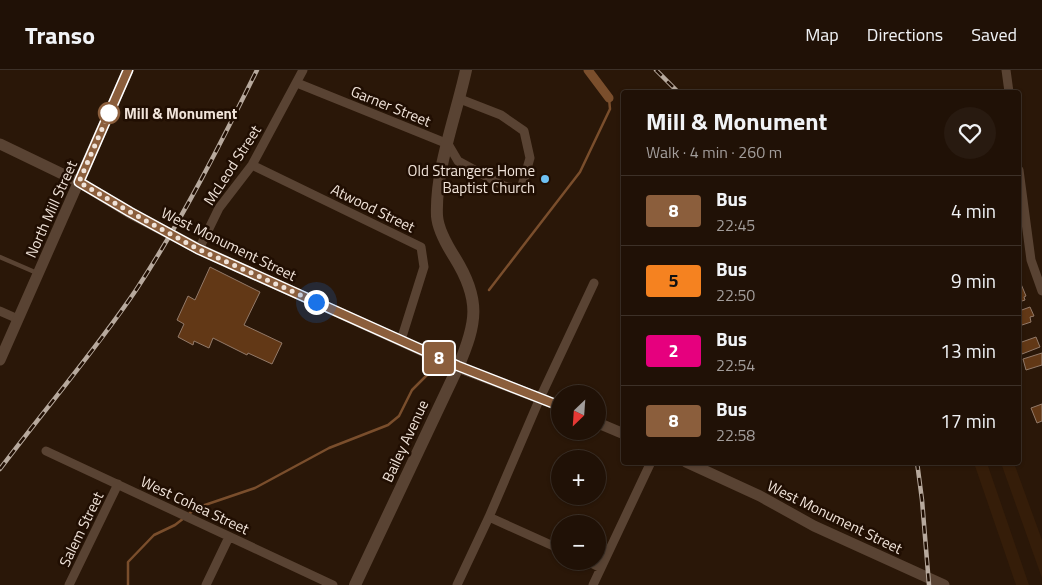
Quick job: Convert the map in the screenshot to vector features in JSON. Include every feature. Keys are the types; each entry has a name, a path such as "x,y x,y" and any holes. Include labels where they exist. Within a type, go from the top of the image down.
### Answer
{"main road":[{"name":"Bailey Avenue","path":"354,585 458,366 470,339 474,322 474,306 470,289 463,271 450,251 437,220 436,195 466,70"}],"street":[{"name":"North Mill Street","path":"0,360 128,70"},
{"name":"McLeod Street","path":"198,249 219,208 252,164 302,70"},
{"path":"1006,70 1008,90"},
{"name":"Garner Street","path":"296,83 448,144"},
{"path":"448,144 458,160 504,186 521,188 530,158 524,131 502,115 460,99"},
{"name":"West Monument Street","path":"0,144 79,182 198,249 458,366 551,402"},
{"name":"Atwood Street","path":"252,164 421,247 424,268 401,340"},
{"path":"1021,185 1031,260 1042,291"},
{"path":"457,585 489,517 540,398 594,283"},
{"path":"0,311 18,319"},
{"path":"606,426 621,433"},
{"name":"West Cohea Street","path":"46,450 333,585"},
{"path":"606,557 650,465"},
{"name":"West Monument Street","path":"693,465 760,496 814,526 944,585"},
{"name":"Salem Street","path":"69,585 118,484"},
{"path":"489,517 551,545"},
{"path":"206,585 229,536"},
{"path":"593,585 600,570"}],"lane":[{"path":"0,257 38,274"}],"shaded area":[{"path":"975,465 988,465 1029,585 1016,585"},
{"path":"1002,465 1015,465 1042,540 1042,578"}],"building":[{"path":"210,267 260,292 244,325 282,343 272,364 248,353 247,355 213,338 209,348 194,341 193,345 178,337 184,324 177,320 188,296 195,300"},
{"path":"1021,284 1026,296 1024,297 1025,300 1021,301"},
{"path":"1030,307 1034,316 1030,317 1031,322 1021,325 1021,310"},
{"path":"1036,337 1040,347 1022,354 1021,342"},
{"path":"1042,353 1042,365 1026,370 1023,359"},
{"path":"1042,404 1042,421 1037,423 1031,408"}],"waterway":[{"path":"588,70 609,98"},
{"path":"489,290 580,172 610,109 609,98"},
{"path":"189,514 196,508 255,488 329,448 388,425 399,416 412,390 427,375"},
{"path":"128,585 128,562 154,535 175,525 184,518"}],"railway":[{"path":"0,469 120,313 153,264 215,154 257,70"},
{"path":"656,70 676,90"},
{"path":"917,465 929,585"}],"bus line":[{"name":"8","path":"128,70 79,182 198,249 458,366 551,402"}],"place":[{"name":"Mill & Monument","path":"109,113"},
{"name":"Old Strangers Home Baptist Church","path":"545,179"}],"route":[{"path":"109,113 79,182 198,249 316,302"}]}
